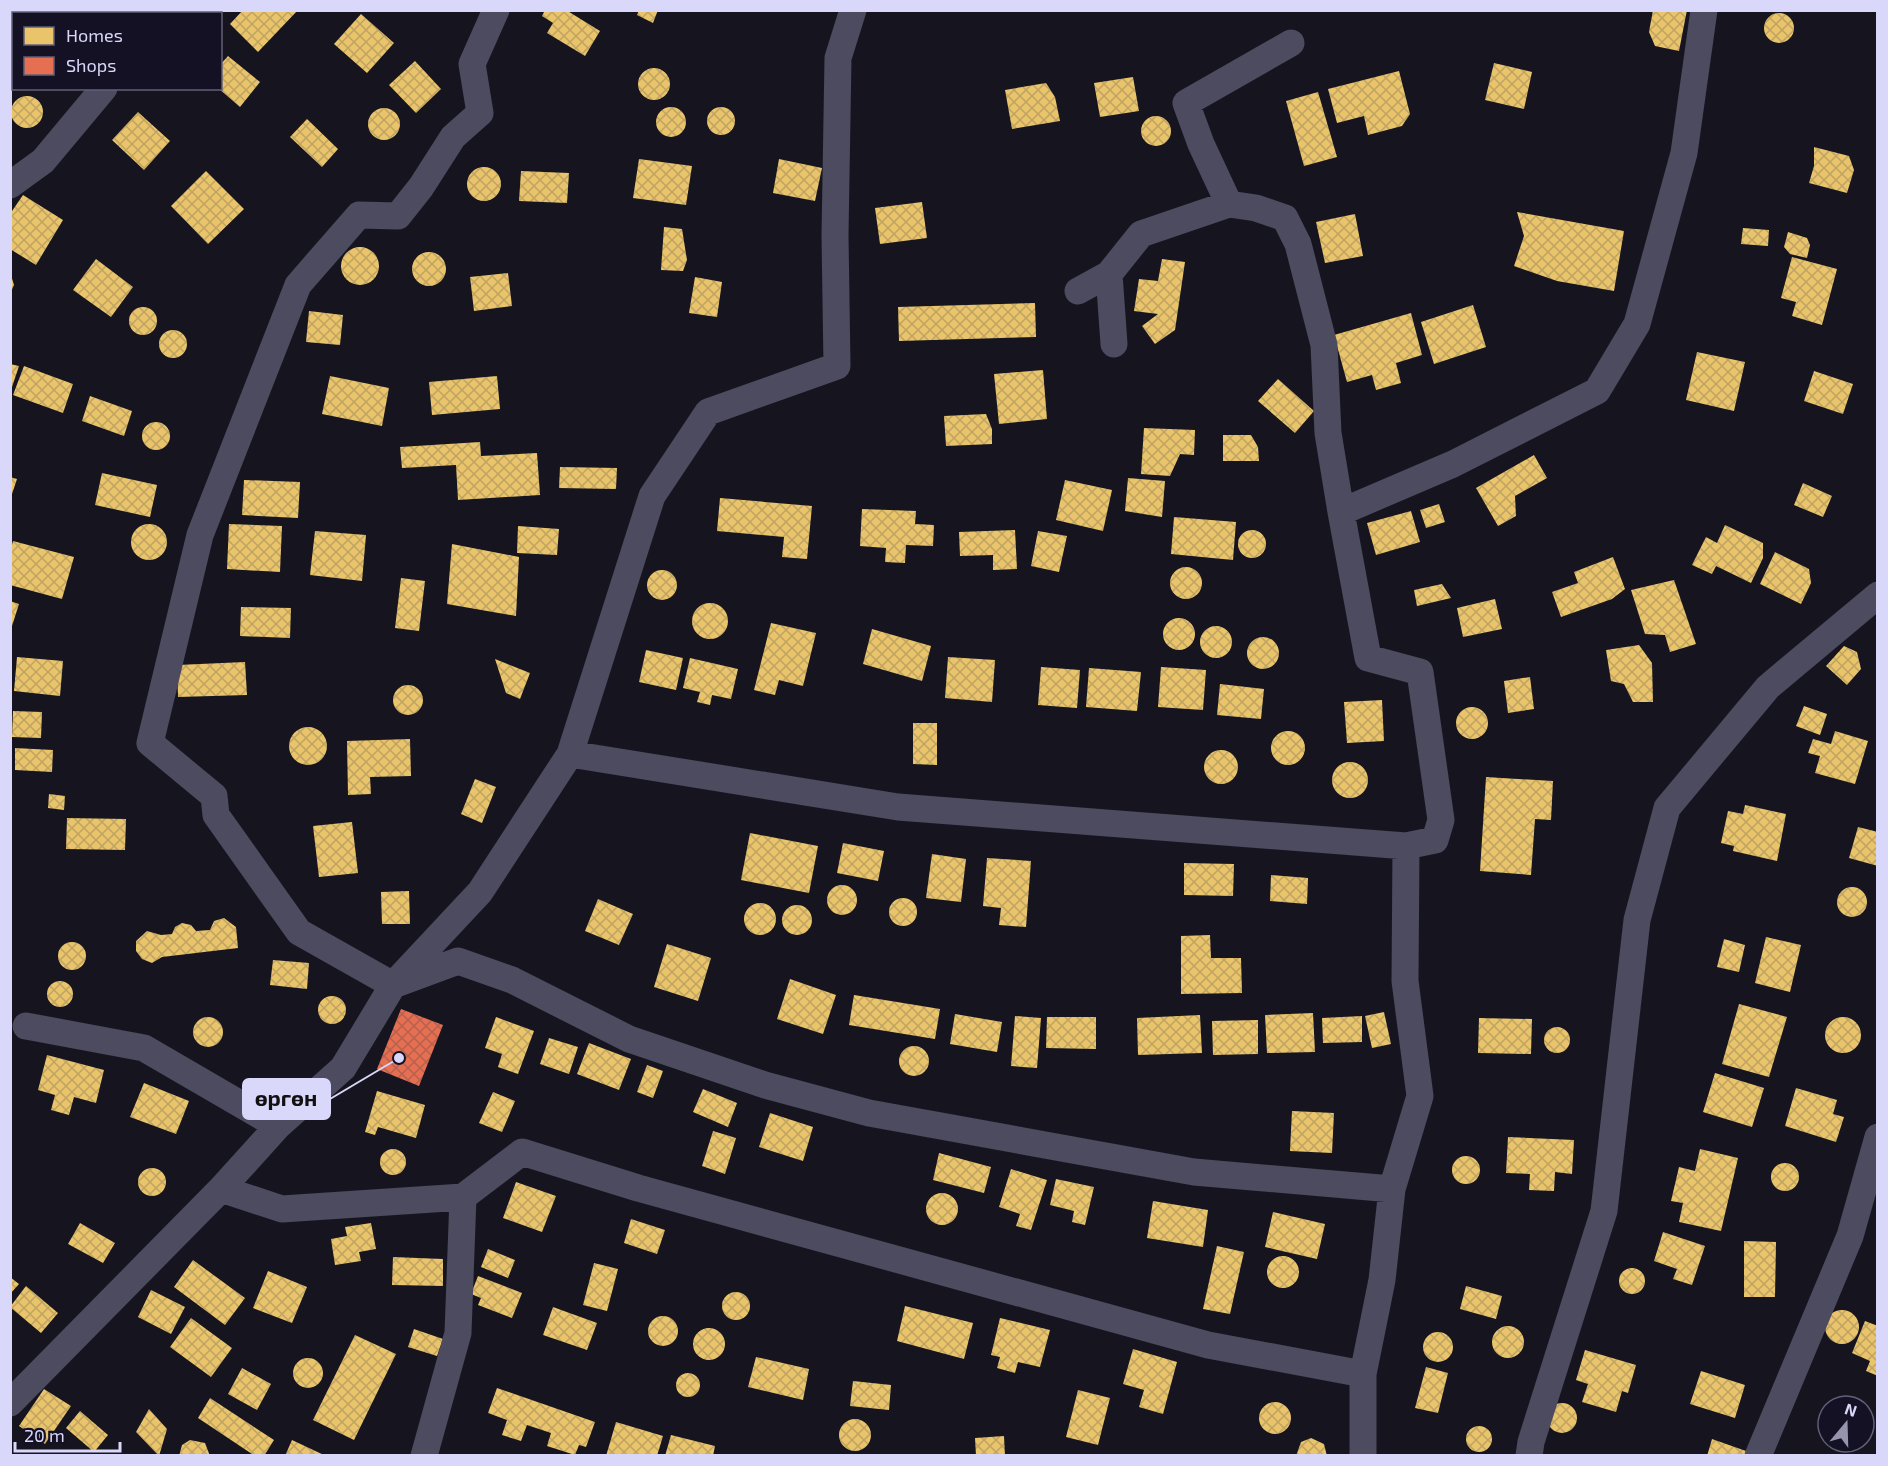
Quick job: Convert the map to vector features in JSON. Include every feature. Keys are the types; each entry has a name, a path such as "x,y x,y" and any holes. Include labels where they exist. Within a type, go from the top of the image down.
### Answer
{"street":[{"path":"393,986 299,932 216,815 214,796 150,743 200,535 298,285 359,215 398,216 453,137 480,113 472,64 496,10"},
{"path":"10,1403 220,1189 278,1126 343,1068 393,986 480,892 570,754 652,496 708,411 837,366 835,235 838,58 853,10"},
{"path":"1341,512 1453,464 1597,391 1637,324 1684,153 1704,10"},
{"path":"1229,204 1201,144 1186,103 1291,43"},
{"path":"10,185 43,160 102,90"},
{"path":"570,754 898,807 1406,846 1435,840 1441,820 1420,672 1368,658 1328,433 1324,345 1298,244 1285,218 1229,204 1141,234 1109,274 1078,291"},
{"path":"1109,274 1114,344"},
{"path":"1529,1455 1548,1386 1604,1211 1637,920 1667,808 1768,687 1878,595"},
{"path":"1363,1455 1363,1374 1382,1280 1392,1189 1420,1096 1405,981 1406,846"},
{"path":"393,986 458,961 512,980 629,1039 765,1085 869,1113 1194,1172 1392,1189"},
{"path":"26,1026 144,1048 278,1126"},
{"path":"1761,1455 1850,1236 1876,1148"},
{"path":"220,1189 282,1209 463,1197 522,1152 638,1188 1208,1345 1363,1374"},
{"path":"424,1455 458,1333 463,1197"}],"building: Homes":[{"path":"243,10 298,10 258,52 230,24"},
{"path":"545,10 566,10 600,31 585,56 547,33 553,23 542,16"},
{"path":"639,10 658,10 653,23 637,15"},
{"path":"1653,10 1687,10 1679,51 1655,46 1649,32"},
{"path":"1779,13 1790,17 1794,28 1790,39 1779,43 1768,39 1764,28 1768,17"},
{"path":"361,14 394,43 367,73 334,44"},
{"path":"228,56 260,82 240,107 220,90 222,63"},
{"path":"415,61 441,89 416,113 389,85"},
{"path":"1494,63 1532,72 1524,109 1485,100"},
{"path":"654,68 666,72 670,84 666,96 654,100 642,96 638,84 642,72"},
{"path":"1399,71 1410,114 1402,126 1368,135 1364,116 1337,123 1328,89"},
{"path":"1133,77 1139,111 1100,117 1094,83"},
{"path":"1046,83 1055,97 1060,121 1012,129 1005,90"},
{"path":"1318,92 1337,157 1304,166 1286,101"},
{"path":"27,96 38,101 43,112 38,123 27,128 16,123 11,112 16,101"},
{"path":"671,107 682,111 686,122 682,133 671,137 660,133 656,122 660,111"},
{"path":"721,107 731,111 735,121 731,131 721,135 711,131 707,121 711,111"},
{"path":"384,108 395,113 400,124 395,135 384,140 373,135 368,124 373,113"},
{"path":"138,112 170,141 144,170 112,140"},
{"path":"1156,116 1167,120 1171,131 1167,142 1156,146 1145,142 1141,131 1145,120"},
{"path":"307,119 338,149 322,167 290,137"},
{"path":"1814,147 1849,156 1854,170 1847,193 1809,183 1814,166"},
{"path":"639,159 692,166 686,205 633,198"},
{"path":"779,159 822,168 815,201 773,193"},
{"path":"484,167 496,172 501,184 496,196 484,201 472,196 467,184 472,172"},
{"path":"206,171 244,209 208,244 171,206"},
{"path":"521,171 569,173 567,203 519,201"},
{"path":"23,195 63,220 36,265 10,249 10,214"},
{"path":"922,202 927,238 880,244 875,208"},
{"path":"1517,212 1624,231 1614,291 1557,281 1514,266 1524,236"},
{"path":"1355,214 1363,256 1325,263 1316,222"},
{"path":"664,227 682,229 687,260 683,271 661,270"},
{"path":"1743,228 1769,230 1768,246 1741,244"},
{"path":"1788,232 1807,238 1810,245 1807,258 1790,254 1784,247"},
{"path":"360,247 367,248 373,253 378,259 378,273 373,279 367,284 360,285 353,284 347,279 342,273 341,266 342,259 347,253 353,248"},
{"path":"429,252 441,257 446,269 441,281 429,286 417,281 412,269 417,257"},
{"path":"1792,257 1837,269 1822,325 1792,316 1796,302 1781,298"},
{"path":"96,259 133,287 111,317 73,290"},
{"path":"1162,259 1185,262 1175,330 1155,344 1142,326 1158,314 1134,311 1139,279 1158,281"},
{"path":"10,272 14,285 10,294"},
{"path":"508,273 512,306 474,311 470,277"},
{"path":"695,277 722,282 717,317 689,313"},
{"path":"1035,303 1036,337 899,341 898,307"},
{"path":"1473,305 1486,347 1434,364 1421,322"},
{"path":"143,307 153,311 157,321 153,331 143,335 133,331 129,321 133,311"},
{"path":"309,311 343,315 340,345 306,342"},
{"path":"1411,313 1422,355 1396,363 1401,383 1376,390 1372,375 1347,382 1334,335"},
{"path":"173,330 183,334 187,344 183,354 173,358 163,354 159,344 163,334"},
{"path":"1697,352 1745,362 1734,411 1686,400"},
{"path":"10,364 19,366 11,390 10,390"},
{"path":"24,366 73,384 63,413 13,395"},
{"path":"1043,370 1047,419 999,424 994,374"},
{"path":"1814,371 1853,384 1843,414 1804,401"},
{"path":"330,376 389,388 382,426 322,414"},
{"path":"497,376 500,409 432,415 429,382"},
{"path":"1278,379 1314,411 1295,433 1258,401"},
{"path":"90,396 132,411 124,436 82,421"},
{"path":"986,414 992,429 992,444 946,446 944,416"},
{"path":"156,422 166,426 170,436 166,446 156,450 146,446 142,436 146,426"},
{"path":"1144,428 1195,430 1194,455 1180,454 1170,476 1141,474"},
{"path":"1223,435 1251,435 1258,447 1259,461 1223,461"},
{"path":"480,442 481,456 537,453 540,495 458,500 456,465 402,468 400,447"},
{"path":"1534,455 1547,478 1515,496 1516,516 1498,526 1476,488"},
{"path":"560,467 617,468 616,489 559,488"},
{"path":"102,473 157,485 150,517 95,505"},
{"path":"10,477 17,479 11,497 10,497"},
{"path":"1128,478 1165,481 1162,517 1125,511"},
{"path":"244,480 300,482 298,518 242,515"},
{"path":"1065,480 1112,490 1103,531 1056,520"},
{"path":"1803,483 1832,496 1823,517 1794,505"},
{"path":"720,498 812,506 807,559 782,557 784,537 717,531"},
{"path":"1439,504 1445,522 1426,528 1420,510"},
{"path":"862,509 916,511 915,524 934,525 933,546 906,545 905,563 885,562 886,548 860,546"},
{"path":"1411,511 1420,542 1376,555 1367,523"},
{"path":"1174,517 1236,522 1233,560 1171,554"},
{"path":"149,524 162,529 167,542 162,555 149,560 136,555 131,542 136,529"},
{"path":"229,524 282,526 280,572 227,569"},
{"path":"1725,525 1763,543 1763,558 1751,583 1716,566 1712,574 1692,565 1706,537 1717,543"},
{"path":"518,526 559,529 557,555 517,553"},
{"path":"1015,530 1017,569 993,570 993,555 960,556 959,532"},
{"path":"1252,530 1262,534 1266,544 1262,554 1252,558 1242,554 1238,544 1242,534"},
{"path":"315,531 366,535 362,581 310,575"},
{"path":"1038,531 1067,536 1059,572 1031,566"},
{"path":"13,541 74,557 62,599 10,585 10,553"},
{"path":"452,544 519,557 516,616 447,604"},
{"path":"1775,552 1809,569 1811,583 1801,604 1760,584"},
{"path":"1613,557 1625,589 1612,599 1561,617 1552,592 1578,583 1574,572"},
{"path":"1186,567 1197,572 1202,583 1197,594 1186,599 1175,594 1170,583 1175,572"},
{"path":"662,570 673,574 677,585 673,596 662,600 651,596 647,585 651,574"},
{"path":"401,578 425,581 419,631 395,628"},
{"path":"1674,580 1696,644 1670,652 1665,635 1645,634 1631,590"},
{"path":"1442,584 1451,598 1417,606 1414,590"},
{"path":"1495,599 1502,629 1463,637 1457,608"},
{"path":"10,601 19,604 12,626 10,625"},
{"path":"710,603 722,609 728,621 722,633 710,639 698,633 692,621 698,609"},
{"path":"241,607 291,608 290,638 240,636"},
{"path":"1179,618 1190,623 1195,634 1190,645 1179,650 1168,645 1163,634 1168,623"},
{"path":"771,623 816,633 803,686 779,680 775,695 754,690"},
{"path":"1216,626 1227,631 1232,642 1227,653 1216,658 1205,653 1200,642 1205,631"},
{"path":"872,629 931,646 922,681 863,664"},
{"path":"1263,637 1274,642 1279,653 1274,664 1263,669 1252,664 1247,653 1252,642"},
{"path":"1639,645 1652,663 1653,702 1633,702 1624,684 1611,681 1606,650"},
{"path":"1844,646 1857,652 1861,669 1847,685 1826,666"},
{"path":"646,650 683,658 676,690 639,682"},
{"path":"17,657 63,661 60,696 14,691"},
{"path":"948,657 995,660 992,702 945,698"},
{"path":"690,658 738,669 731,699 712,695 710,705 697,702 700,692 683,688"},
{"path":"495,659 530,673 520,699 506,693"},
{"path":"245,662 247,695 178,697 177,665"},
{"path":"1041,667 1080,670 1077,708 1038,705"},
{"path":"1161,667 1206,670 1203,710 1158,707"},
{"path":"1089,668 1141,672 1137,711 1086,707"},
{"path":"1530,677 1534,709 1508,713 1504,681"},
{"path":"1220,684 1264,689 1261,719 1217,715"},
{"path":"408,685 414,686 422,694 422,706 414,714 408,715 402,714 394,706 393,700 394,694 402,686"},
{"path":"1382,700 1384,741 1347,743 1344,702"},
{"path":"1804,706 1827,714 1820,735 1796,726"},
{"path":"1472,707 1483,712 1488,723 1483,734 1472,739 1461,734 1456,723 1461,712"},
{"path":"13,711 42,712 41,738 12,737"},
{"path":"913,723 937,723 937,765 913,764"},
{"path":"308,727 322,732 327,746 322,760 308,765 294,760 289,746 294,732"},
{"path":"1288,731 1300,736 1305,748 1300,760 1288,765 1276,760 1271,748 1276,736"},
{"path":"1835,731 1868,741 1855,784 1815,773 1820,756 1808,753 1813,739 1831,744"},
{"path":"410,739 411,776 370,777 371,794 348,795 347,741"},
{"path":"15,748 53,750 52,772 15,770"},
{"path":"1221,750 1233,755 1238,767 1233,779 1221,784 1209,779 1204,767 1209,755"},
{"path":"1350,762 1362,768 1368,780 1362,792 1350,798 1338,792 1332,780 1338,768"},
{"path":"1486,777 1553,781 1551,820 1535,819 1531,875 1480,871"},
{"path":"475,779 496,787 482,823 461,814"},
{"path":"49,794 65,796 64,810 48,808"},
{"path":"1745,805 1786,814 1777,861 1733,851 1734,846 1721,843 1728,811 1743,814"},
{"path":"67,818 126,819 125,850 66,849"},
{"path":"352,822 358,873 319,877 313,826"},
{"path":"1858,827 1878,832 1878,866 1849,858"},
{"path":"750,833 818,846 809,893 741,880"},
{"path":"843,843 884,851 878,881 837,873"},
{"path":"932,854 966,859 961,902 926,898"},
{"path":"987,858 1031,861 1026,927 999,925 1001,908 983,906"},
{"path":"1184,863 1234,864 1233,896 1184,895"},
{"path":"1271,875 1308,878 1307,904 1270,901"},
{"path":"842,885 853,889 857,900 853,911 842,915 831,911 827,900 831,889"},
{"path":"1852,887 1862,892 1867,902 1862,912 1852,917 1842,912 1837,902 1842,892"},
{"path":"409,891 410,924 382,924 381,892"},
{"path":"903,898 913,902 917,912 913,922 903,926 893,922 889,912 893,902"},
{"path":"598,899 633,914 619,945 585,931"},
{"path":"760,903 772,907 776,919 772,931 760,935 748,931 744,919 748,907"},
{"path":"797,905 808,909 812,920 808,931 797,935 786,931 782,920 786,909"},
{"path":"224,918 236,927 238,948 162,957 152,963 142,959 136,951 136,941 147,931 161,935 172,934 175,927 182,923 191,925 196,931 210,930 214,921"},
{"path":"1210,935 1211,958 1241,958 1242,993 1181,994 1181,936"},
{"path":"1766,937 1801,945 1790,992 1755,983"},
{"path":"1724,939 1745,945 1739,972 1717,967"},
{"path":"72,942 82,946 86,956 82,966 72,970 62,966 58,956 62,946"},
{"path":"667,944 711,958 698,1001 654,987"},
{"path":"273,960 309,963 307,989 270,985"},
{"path":"790,979 836,995 823,1034 777,1019"},
{"path":"60,981 69,985 73,994 69,1003 60,1007 51,1003 47,994 51,985"},
{"path":"854,995 940,1009 935,1039 849,1025"},
{"path":"332,996 342,1000 346,1010 342,1020 332,1024 322,1020 318,1010 322,1000"},
{"path":"1739,1004 1787,1017 1769,1077 1722,1064"},
{"path":"1384,1012 1391,1044 1372,1048 1365,1016"},
{"path":"1313,1013 1315,1052 1267,1053 1265,1015"},
{"path":"955,1014 1002,1022 997,1052 950,1044"},
{"path":"1200,1015 1202,1053 1138,1055 1137,1018"},
{"path":"1015,1016 1041,1018 1037,1068 1011,1066"},
{"path":"1362,1016 1362,1042 1323,1043 1322,1018"},
{"path":"208,1017 218,1022 223,1032 218,1042 208,1047 198,1042 193,1032 198,1022"},
{"path":"496,1017 534,1031 518,1074 498,1067 502,1054 485,1048"},
{"path":"1047,1017 1096,1017 1096,1049 1046,1048"},
{"path":"1843,1017 1856,1022 1861,1035 1856,1048 1843,1053 1830,1048 1825,1035 1830,1022"},
{"path":"1479,1018 1532,1019 1531,1054 1478,1053"},
{"path":"1258,1020 1258,1054 1213,1055 1212,1021"},
{"path":"1557,1027 1566,1031 1570,1040 1566,1049 1557,1053 1548,1049 1544,1040 1548,1031"},
{"path":"549,1038 578,1047 569,1074 540,1064"},
{"path":"589,1043 631,1059 619,1090 577,1074"},
{"path":"914,1046 925,1050 929,1061 925,1072 914,1076 903,1072 899,1061 903,1050"},
{"path":"47,1055 104,1070 96,1103 74,1097 69,1115 51,1110 55,1095 38,1090"},
{"path":"647,1065 663,1071 653,1098 637,1092"},
{"path":"1715,1073 1764,1088 1752,1127 1703,1112"},
{"path":"144,1083 189,1101 176,1134 130,1117"},
{"path":"1796,1088 1837,1100 1833,1114 1844,1117 1836,1142 1785,1126"},
{"path":"703,1089 737,1103 728,1127 693,1112"},
{"path":"377,1091 425,1105 416,1138 378,1127 375,1135 365,1132"},
{"path":"493,1092 515,1101 502,1132 479,1123"},
{"path":"1292,1111 1334,1113 1332,1153 1290,1151"},
{"path":"770,1113 813,1127 803,1161 759,1147"},
{"path":"713,1131 736,1138 725,1174 702,1166"},
{"path":"1508,1137 1574,1140 1572,1174 1555,1172 1554,1191 1529,1190 1530,1174 1506,1173"},
{"path":"393,1149 402,1153 406,1162 402,1171 393,1175 384,1171 380,1162 384,1153"},
{"path":"1700,1149 1738,1158 1721,1231 1679,1222 1683,1203 1671,1201 1679,1167 1695,1171"},
{"path":"939,1153 991,1167 984,1193 933,1180"},
{"path":"1466,1156 1476,1160 1480,1170 1476,1180 1466,1184 1456,1180 1452,1170 1456,1160"},
{"path":"1785,1163 1795,1167 1799,1177 1795,1187 1785,1191 1775,1187 1771,1177 1775,1167"},
{"path":"152,1168 162,1172 166,1182 162,1192 152,1196 142,1192 138,1182 142,1172"},
{"path":"1011,1169 1047,1180 1031,1230 1016,1226 1020,1214 999,1207"},
{"path":"1056,1179 1094,1187 1085,1225 1072,1222 1074,1211 1050,1205"},
{"path":"516,1182 556,1196 542,1232 503,1218"},
{"path":"942,1193 953,1198 958,1209 953,1220 942,1225 931,1220 926,1209 931,1198"},
{"path":"1153,1201 1208,1210 1203,1247 1147,1238"},
{"path":"1273,1212 1325,1224 1317,1259 1265,1247"},
{"path":"631,1219 665,1230 657,1254 624,1243"},
{"path":"80,1223 115,1243 103,1263 68,1244"},
{"path":"371,1223 376,1249 359,1252 361,1261 335,1265 331,1239 347,1236 345,1227"},
{"path":"1663,1232 1705,1246 1692,1285 1673,1279 1677,1269 1654,1261"},
{"path":"1744,1241 1776,1242 1775,1297 1744,1297"},
{"path":"1217,1246 1244,1252 1230,1314 1203,1309"},
{"path":"488,1249 515,1260 508,1278 481,1267"},
{"path":"1283,1256 1294,1261 1299,1272 1294,1283 1283,1288 1272,1283 1267,1272 1272,1261"},
{"path":"393,1257 443,1259 443,1286 392,1285"},
{"path":"193,1260 245,1298 225,1325 174,1287"},
{"path":"594,1263 618,1269 607,1311 583,1305"},
{"path":"1632,1268 1641,1272 1645,1281 1641,1290 1632,1294 1623,1290 1619,1281 1623,1272"},
{"path":"268,1271 307,1287 292,1323 253,1308"},
{"path":"478,1276 522,1293 512,1318 478,1305 481,1298 471,1294"},
{"path":"10,1277 19,1284 10,1294"},
{"path":"26,1286 58,1313 41,1333 10,1307"},
{"path":"1466,1286 1502,1296 1496,1319 1460,1309"},
{"path":"151,1290 185,1307 171,1334 138,1317"},
{"path":"736,1292 746,1296 750,1306 746,1316 736,1320 726,1316 722,1306 726,1296"},
{"path":"905,1306 973,1323 964,1359 897,1341"},
{"path":"553,1307 597,1323 587,1350 543,1335"},
{"path":"1842,1310 1854,1315 1859,1327 1854,1339 1842,1344 1830,1339 1825,1327 1830,1315"},
{"path":"663,1316 674,1320 678,1331 674,1342 663,1346 652,1342 648,1331 652,1320"},
{"path":"191,1318 232,1348 211,1377 170,1347"},
{"path":"1000,1318 1050,1330 1040,1367 1018,1362 1015,1373 997,1368 1000,1357 991,1355"},
{"path":"1865,1321 1878,1326 1878,1376 1866,1371 1870,1361 1852,1353"},
{"path":"1508,1326 1519,1331 1524,1342 1519,1353 1508,1358 1497,1353 1492,1342 1497,1331"},
{"path":"709,1328 720,1333 725,1344 720,1355 709,1360 698,1355 693,1344 698,1333"},
{"path":"414,1329 443,1339 437,1356 408,1347"},
{"path":"1438,1332 1449,1336 1453,1347 1449,1358 1438,1362 1427,1358 1423,1347 1427,1336"},
{"path":"355,1335 396,1354 354,1440 313,1420"},
{"path":"1133,1349 1177,1362 1163,1414 1139,1407 1144,1390 1123,1384"},
{"path":"1585,1350 1636,1365 1628,1393 1622,1391 1616,1412 1582,1402 1588,1384 1576,1380"},
{"path":"756,1357 809,1369 803,1400 748,1387"},
{"path":"308,1358 319,1362 323,1373 319,1384 308,1388 297,1384 293,1373 297,1362"},
{"path":"1426,1367 1448,1373 1438,1413 1415,1408"},
{"path":"242,1368 271,1384 257,1410 228,1394"},
{"path":"1701,1371 1745,1385 1735,1418 1690,1404"},
{"path":"688,1373 697,1376 700,1385 697,1394 688,1397 679,1394 676,1385 679,1376"},
{"path":"853,1381 891,1385 889,1410 850,1406"},
{"path":"497,1388 595,1422 586,1447 579,1445 575,1455 547,1446 551,1433 527,1425 521,1441 502,1435 507,1420 488,1413"},
{"path":"44,1389 71,1406 45,1444 19,1426"},
{"path":"1078,1390 1110,1398 1098,1445 1066,1437"},
{"path":"210,1398 274,1440 264,1456 255,1456 198,1418"},
{"path":"1275,1402 1286,1407 1291,1418 1286,1429 1275,1434 1264,1429 1259,1418 1264,1407"},
{"path":"1562,1403 1568,1404 1576,1412 1576,1424 1568,1432 1562,1433 1556,1432 1548,1424 1547,1418 1548,1412 1556,1404"},
{"path":"149,1409 167,1429 159,1456 136,1432"},
{"path":"80,1411 108,1435 94,1452 66,1428"},
{"path":"855,1419 866,1424 871,1435 866,1446 855,1451 844,1446 839,1435 844,1424"},
{"path":"616,1422 663,1436 657,1456 606,1456"},
{"path":"1479,1426 1488,1430 1492,1439 1488,1448 1479,1452 1470,1448 1466,1439 1470,1430"},
{"path":"671,1435 715,1446 713,1456 665,1456"},
{"path":"1004,1436 1005,1456 976,1456 975,1438"},
{"path":"1311,1438 1324,1444 1327,1456 1296,1456 1301,1442"},
{"path":"1712,1439 1746,1451 1745,1456 1707,1456"},
{"path":"190,1440 205,1443 210,1456 179,1456 182,1445"},
{"path":"292,1440 326,1456 285,1456"}],"building: Shops":[{"path":"401,1009 443,1025 419,1086 377,1069"}],"place":[{"name":"өргөн","path":"399,1058"}]}
